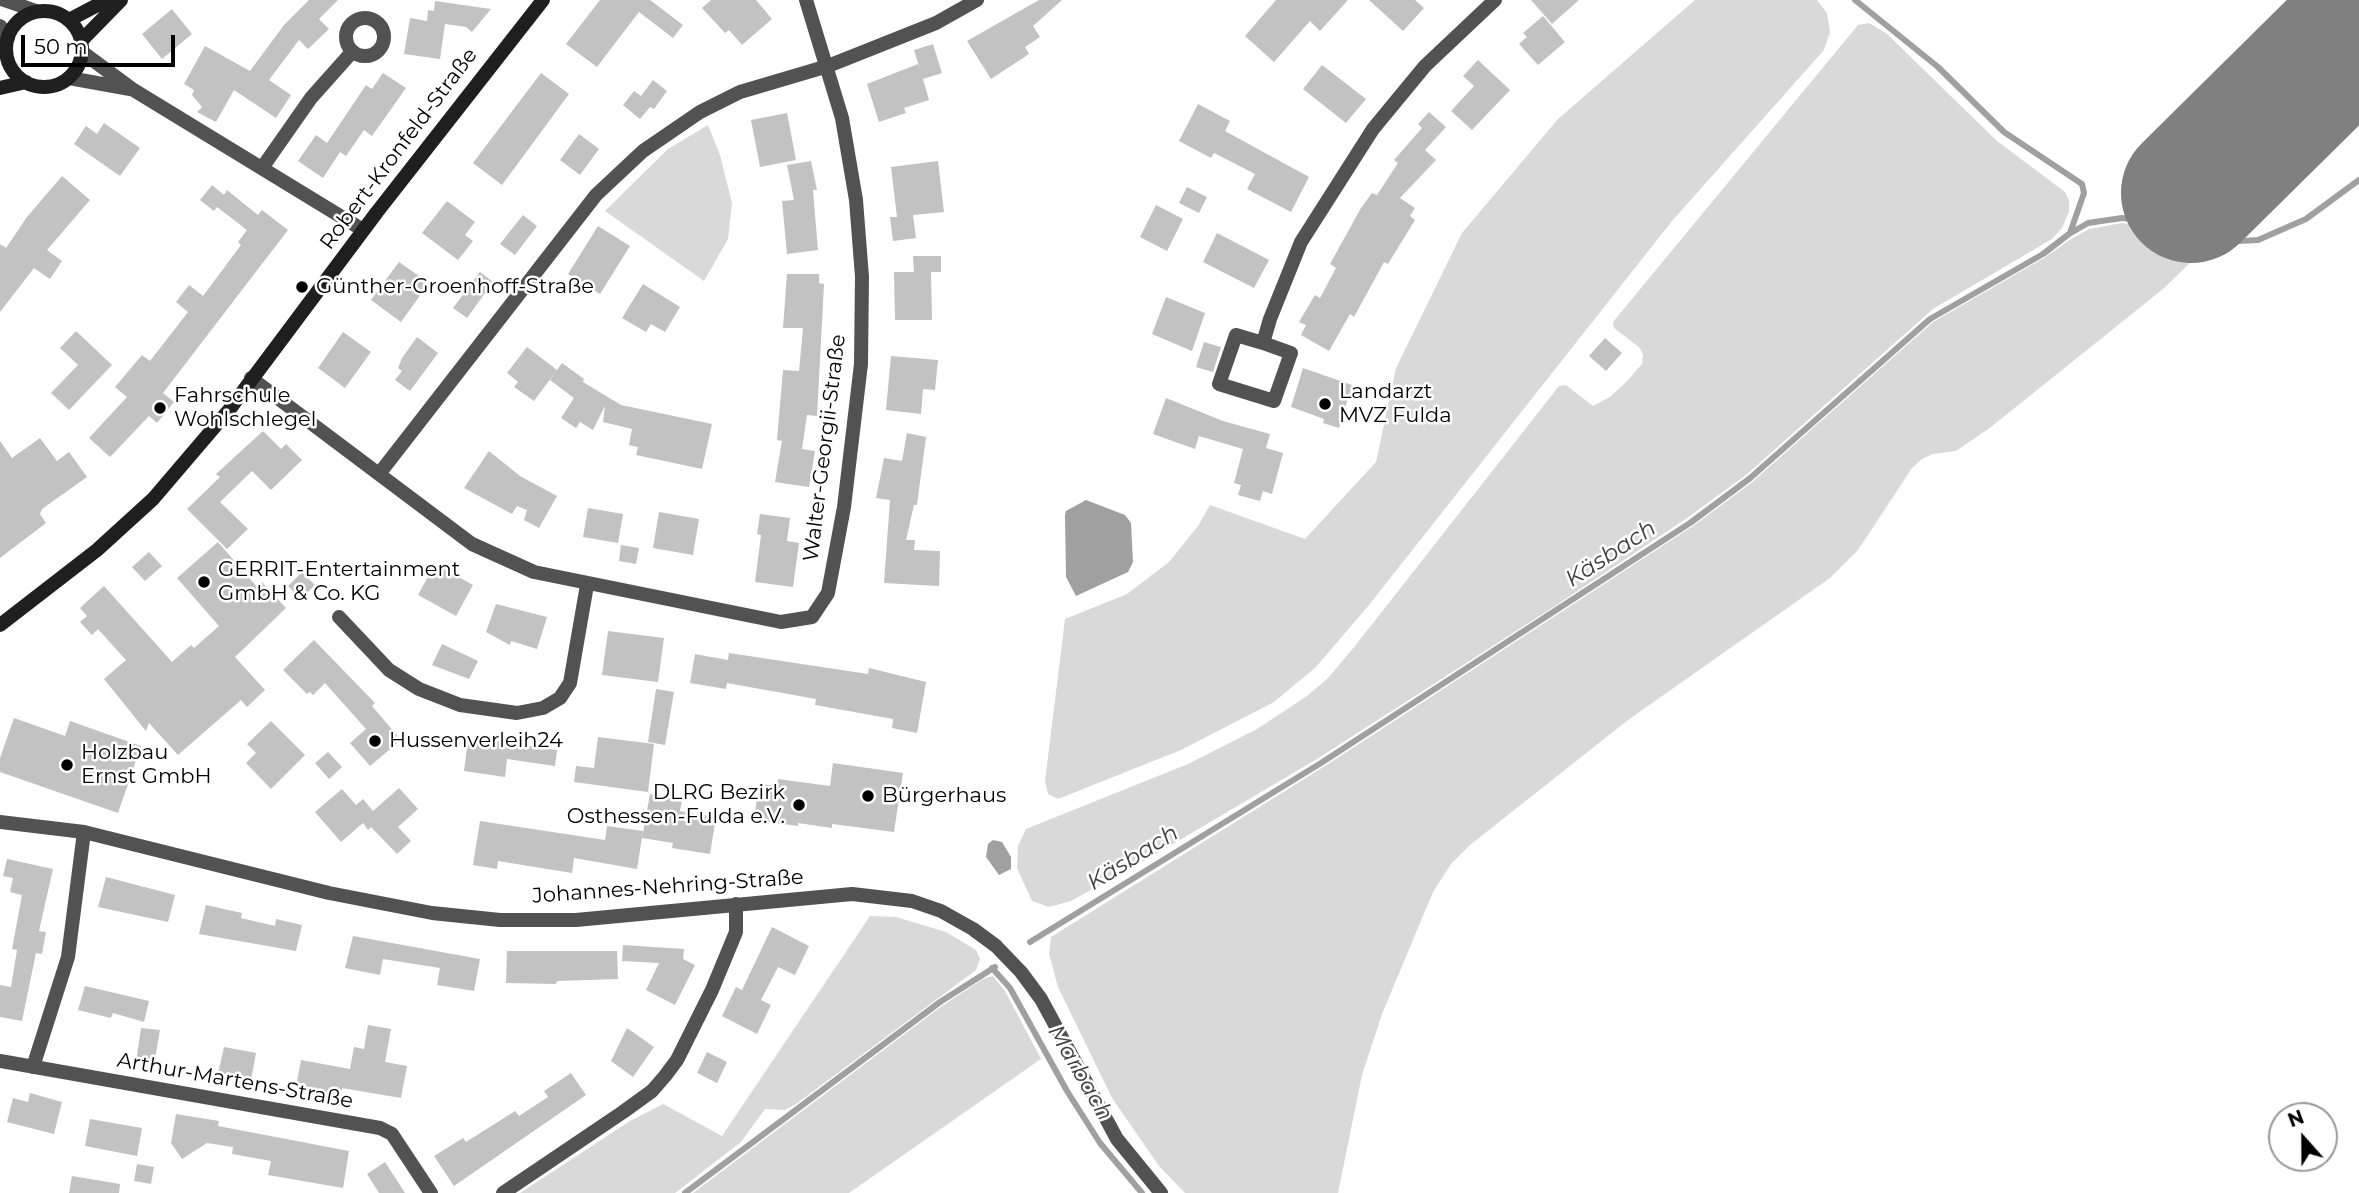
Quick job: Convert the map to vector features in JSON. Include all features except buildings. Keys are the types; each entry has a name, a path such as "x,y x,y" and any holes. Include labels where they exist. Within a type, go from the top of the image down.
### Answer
{"street":[{"path":"5,0 36,11 48,10 69,19 82,46 132,89 363,230"},
{"path":"69,19 107,0"},
{"path":"0,88 26,82 52,86 69,78 79,64 82,46 121,0"},
{"name":"Robert-Kronfeld-Straße","path":"0,625 97,551 153,499 229,410 363,230 542,0"},
{"name":"Walter-Georgii-Straße","path":"587,585 781,622 803,620 818,611 828,593 844,507 861,364 862,276 856,200 842,118 806,0"},
{"path":"379,474 596,195 634,160 700,112 740,92 828,66 936,23 977,0"},
{"path":"1263,343 1301,242 1373,129 1425,66 1495,0"},
{"path":"26,82 12,70 4,41 16,23 36,11"},
{"path":"262,168 311,98 352,52"},
{"path":"69,78 132,89"},
{"path":"1236,335 1263,343 1291,353 1274,401 1219,384 1236,335"},
{"path":"251,378 472,544 534,572 587,585 570,682 560,698 543,708 517,713 460,705 419,689 389,670 339,617"},
{"name":"Johannes-Nehring-Straße","path":"0,822 83,832 329,893 432,913 500,920 576,920 852,894 884,896 941,911 996,946 1041,999 1116,1139 1161,1193"},
{"path":"33,1068 68,957 83,832"},
{"path":"503,1193 623,1112 652,1091 665,1076 677,1060 712,990 736,932 736,904"},
{"name":"Arthur-Martens-Straße","path":"0,1061 380,1128 392,1134 431,1193"}],"shaded area":[{"path":"1695,0 1817,0 1827,13 1830,32 1824,50 1672,221 1369,605 1316,667 1274,702 1181,750 1058,799 1048,794 1045,781 1065,619 1127,594 1169,562 1198,526 1210,505 1305,539 1376,462 1396,368 1462,233 1558,119"},
{"path":"1869,23 1886,33 1997,141 2065,192 2069,200 2069,212 2062,228 2052,239 1933,309 1746,475 1555,606 1317,759 1168,847 1071,901 1049,907 1032,901 1017,868 1018,846 1026,829 1188,764 1257,729 1307,696 1328,678 1355,646 1559,386 1566,385 1593,406 1610,397 1628,380 1642,364 1643,355 1640,348 1614,328 1613,322 1858,25"},
{"path":"708,125 720,155 732,203 728,239 704,281 605,211 668,149"},
{"path":"2122,223 2138,225 2197,248 2193,260 2163,289 1991,427 1956,451 1933,454 1922,459 1912,468 1858,550 1830,578 1628,720 1470,845 1451,864 1433,892 1382,1014 1362,1075 1338,1193 1185,1193 1159,1166 1112,1098 1058,987 1049,954 1051,937 1325,766 1693,526 1751,483 1933,322 2089,229"},
{"path":"1086,500 1125,515 1131,523 1133,562 1128,572 1076,596 1066,577 1065,515 1066,511"},
{"path":"993,840 1002,842 1011,857 1011,869 999,875 986,857 988,844"},
{"path":"870,916 896,917 946,932 976,950 980,959 976,970 796,1104 785,1110 765,1109 741,1142 675,1193 520,1193 630,1121 663,1104 722,1136"},
{"path":"993,976 1005,991 1041,1059 849,1193 693,1193 942,1006 983,979"}],"waterway":[{"path":"1855,0 1938,67 2004,132 2082,184 2084,193 2070,233"},
{"name":"Käsbach","path":"2220,242 2258,240 2306,219 2359,180"},
{"name":"Käsbach","path":"1030,942 1321,763 1690,523 1749,479 1930,319 2043,254 2069,234 2088,223 2122,218 2140,220 2199,242"},
{"name":"Käsbach","path":"685,1193 940,1002 995,967"},
{"name":"Marbach","path":"992,968 1010,988 1067,1091 1100,1143 1142,1193"}],"runway":[{"path":"2191,193 2359,27"}],"place":[{"name":"Günther-Groenhoff-Straße","path":"302,287"},
{"name":"Landarzt MVZ Fulda","path":"1325,404"},
{"name":"Fahrschule Wohlschlegel","path":"160,408"},
{"name":"GERRIT-Entertainment GmbH & Co. KG","path":"204,582"},
{"name":"Hussenverleih24","path":"375,741"},
{"name":"Holzbau Ernst GmbH","path":"67,765"},
{"name":"Bürgerhaus","path":"868,796"},
{"name":"DLRG Bezirk Osthessen-Fulda e.V.","path":"799,805"}]}
